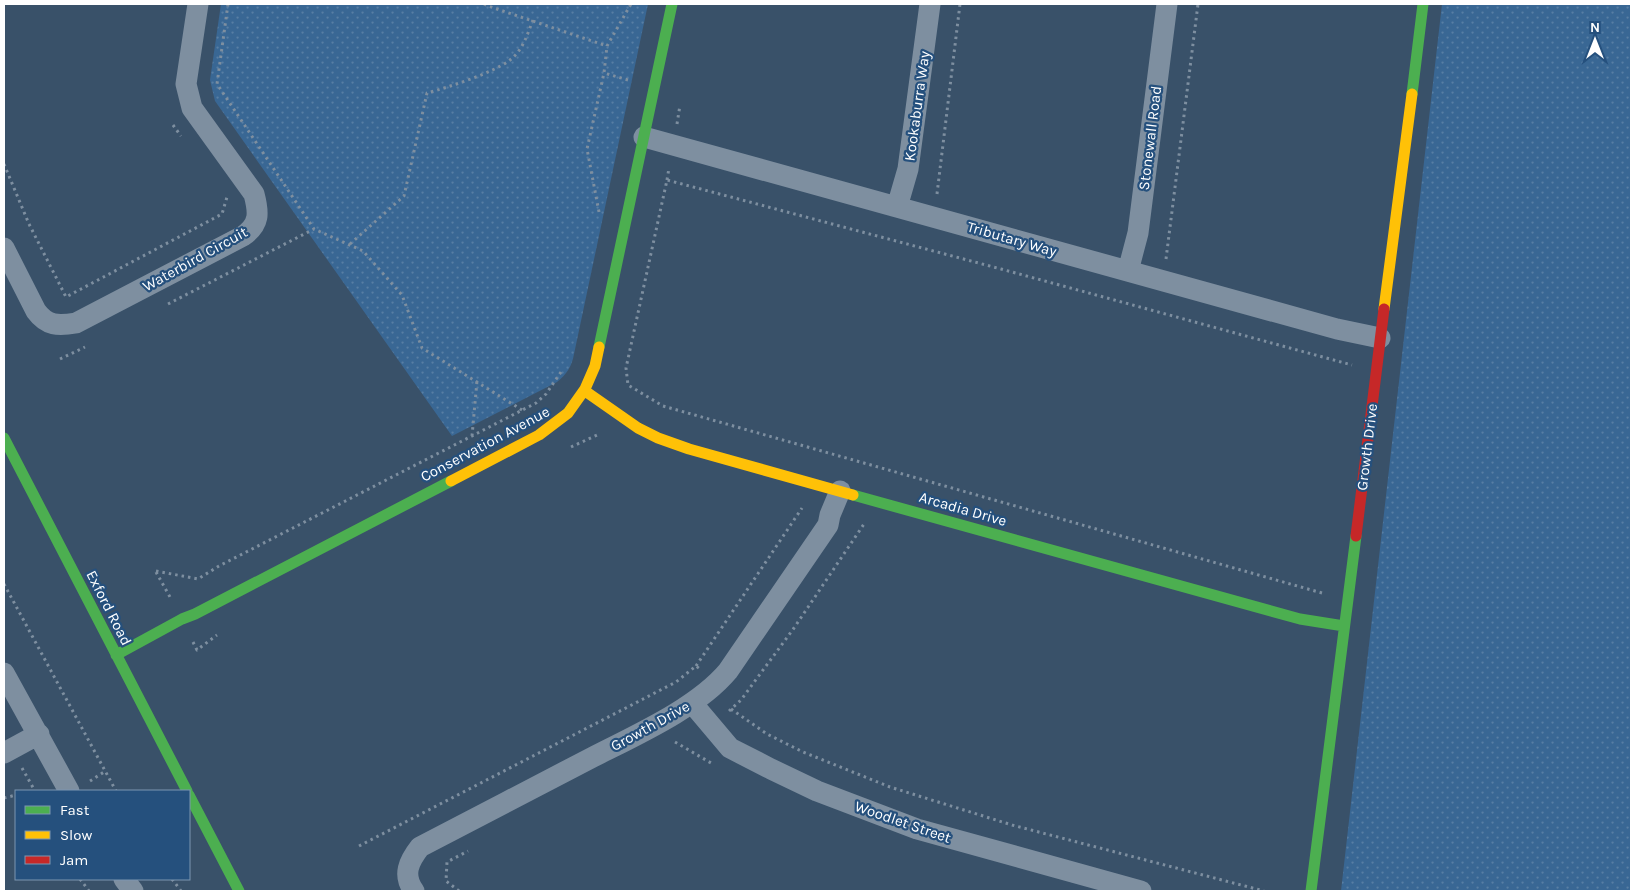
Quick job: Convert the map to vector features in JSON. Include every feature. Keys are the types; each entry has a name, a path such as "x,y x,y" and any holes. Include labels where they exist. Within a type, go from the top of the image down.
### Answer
{"street":[{"name":"Waterbird Circuit","path":"4,248 36,311 43,320 52,324 64,325 76,323 244,236 251,230 257,220 258,207 254,194 192,108 186,84 198,4"},
{"name":"Conservation Avenue","path":"116,654 539,435 557,424 571,410 586,391 595,366 672,4"},
{"name":"Kookaburra Way","path":"897,207 908,169 930,4"},
{"name":"Stonewall Road","path":"1128,271 1138,233 1167,4"},
{"name":"Growth Drive","path":"1311,891 1423,4"},
{"name":"Tributary Way","path":"644,136 1337,330 1380,338"},
{"name":"Arcadia Drive","path":"586,391 638,428 658,438 689,449 1300,619 1344,626"},
{"name":"Exford Road","path":"4,438 186,790"},
{"name":"Growth Drive","path":"414,891 408,884 407,872 411,858 420,847 647,729 692,703 718,683 728,672 828,525 840,491"},
{"path":"4,673 69,790"},
{"name":"Woodlet Street","path":"692,703 711,723 730,748 786,776 861,808 918,828 1141,891"},
{"path":"4,753 38,734"},
{"path":"190,797 239,891"},
{"path":"125,880 133,891"}],"path":[{"path":"228,4 217,84 314,228 363,251 402,295 422,348 522,410"},
{"path":"484,4 607,46"},
{"path":"597,218 599,209 586,149 604,73 607,46 631,4"},
{"path":"937,194 960,4"},
{"path":"1166,258 1198,4"},
{"path":"350,244 404,196 427,93 492,70 510,60 524,43 532,20"},
{"path":"604,73 654,87"},
{"path":"171,122 186,144"},
{"path":"4,164 30,224 66,297 222,214 227,196"},
{"path":"1323,593 663,406 628,385 626,368 667,180 1354,366"},
{"path":"268,253 314,228"},
{"path":"156,571 198,579 536,402 546,394 566,364"},
{"path":"472,436 477,381"},
{"path":"675,742 711,723 731,710 741,700 794,628 863,524 872,527"},
{"path":"4,584 115,790"},
{"path":"731,710 767,734 803,752 890,787 1012,825 1264,891"},
{"path":"459,891 446,881 447,862 473,848"},
{"path":"81,880 90,891"},
{"path":"173,880 181,891"}],"shaded area":[{"path":"221,4 648,4 573,358 561,379 452,436 215,101 210,80"},
{"path":"1442,4 1631,4 1631,891 1341,891"}],"traffic: fast":[{"path":"599,347 672,4"},
{"path":"1412,94 1423,4"},
{"path":"4,438 186,790"},
{"path":"116,655 182,619 451,481"},
{"path":"853,495 1300,619 1344,626"},
{"path":"1311,891 1356,536"},
{"path":"190,797 239,891"}],"traffic: slow":[{"path":"1384,309 1412,94"},
{"path":"451,481 539,435 568,413 585,389 595,366 599,347"},
{"path":"585,391 638,428 658,438 689,449 853,495"}],"traffic: jam":[{"path":"1356,536 1384,309"}]}
